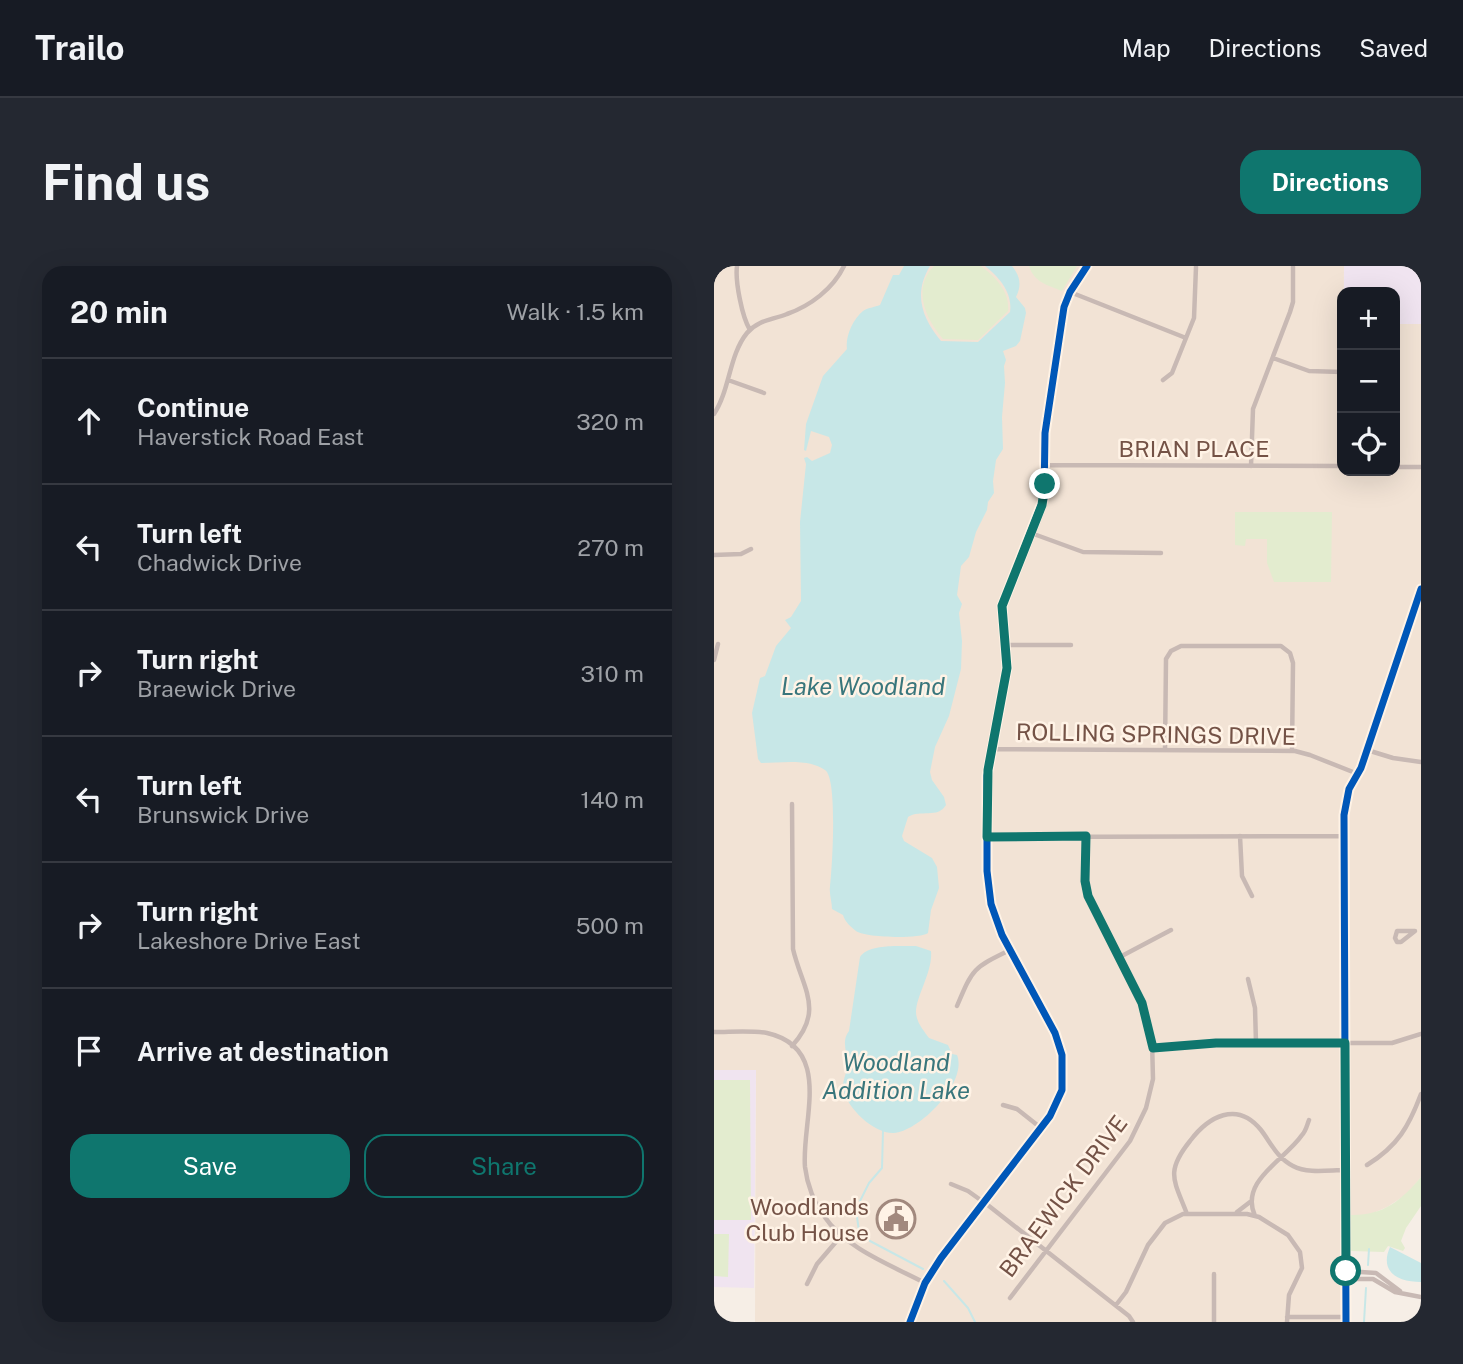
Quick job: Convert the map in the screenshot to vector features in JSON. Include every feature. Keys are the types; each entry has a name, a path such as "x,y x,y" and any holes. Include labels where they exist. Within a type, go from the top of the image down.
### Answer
{"street":[{"path":"737,266 742,303 750,330"},
{"path":"714,414 738,350 750,330 762,322 806,306 827,289 844,266"},
{"path":"910,1322 925,1283 941,1258 1041,1128 1062,1090 1062,1055 1055,1033 1010,950 991,904 987,871 987,776 1007,668 1002,606 1044,498 1045,433 1065,307 1070,292 1087,266"},
{"path":"1163,380 1172,373 1195,309 1196,267"},
{"path":"1251,466 1253,409 1293,302 1293,267"},
{"path":"1070,292 1186,338"},
{"path":"1273,358 1308,371 1337,372"},
{"path":"728,380 764,393"},
{"name":"BRIAN PLACE","path":"1045,465 1337,466"},
{"path":"1400,467 1421,467"},
{"path":"1031,533 1083,552 1161,553"},
{"path":"714,555 741,554 751,549"},
{"path":"1116,1306 1126,1292 1139,1259 1157,1232 1173,1217 1187,1214 1236,1213 1255,1216 1288,1235 1300,1252 1302,1268 1289,1295 1287,1320 1346,1320 1345,802 1367,750 1421,589"},
{"path":"714,660 718,644"},
{"path":"1005,645 1071,645"},
{"path":"1165,750 1168,653 1181,646 1281,646 1290,653 1293,663 1292,751"},
{"name":"ROLLING SPRINGS DRIVE","path":"992,749 1292,751 1310,755 1358,774"},
{"path":"1367,750 1393,758 1421,762"},
{"path":"792,804 793,949 809,996 810,1009 806,1027 793,1046"},
{"name":"BRAEWICK DRIVE","path":"1010,1298 1130,1141 1139,1126 1153,1079 1153,1048 1142,1003 1088,896 1085,881 1086,836"},
{"path":"1240,836 1242,876 1252,896"},
{"path":"987,837 1343,836"},
{"path":"1118,958 1171,930"},
{"path":"957,1006 976,968 1010,950"},
{"path":"1248,979 1255,1009 1256,1042"},
{"path":"714,1032 764,1033 783,1039 793,1046 803,1059 810,1080 805,1160 809,1185 822,1215 841,1236 925,1283"},
{"path":"1153,1048 1256,1042 1392,1043 1421,1034"},
{"path":"1367,1165 1385,1153 1406,1130 1421,1094"},
{"path":"1003,1105 1017,1109 1041,1128"},
{"path":"1187,1214 1173,1169 1179,1153 1205,1123 1222,1115 1243,1117 1259,1128 1281,1158 1300,1169 1345,1170"},
{"path":"1236,1213 1250,1202 1257,1183 1302,1135 1309,1120"},
{"path":"951,1184 968,1191 984,1203 1133,1322"},
{"path":"1250,1202 1255,1216"},
{"path":"807,1284 817,1264 841,1236"},
{"path":"1346,1271 1376,1273 1400,1292"},
{"path":"1214,1274 1214,1322"},
{"path":"1346,1279 1373,1279 1395,1292 1421,1297"}],"shaded area":[{"path":"714,266 1344,266 1344,287 1337,287 1337,476 1400,476 1400,324 1421,324 1421,1177 1407,1194 1387,1207 1369,1215 1340,1215 1341,1322 755,1322 756,1071 714,1070"},
{"path":"1344,266 1421,266 1421,324 1400,324 1400,287 1344,287"},
{"path":"714,1070 756,1070 754,1288 714,1287"}],"green space":[{"path":"934,266 981,266 1004,291 1008,311 978,340 943,339 926,312 922,293 927,275"},
{"path":"1029,266 1077,266 1062,291 1038,279"},
{"path":"1235,512 1332,512 1331,582 1274,582 1267,563 1267,539 1246,539 1245,546 1235,545"},
{"path":"714,1080 750,1080 751,1220 714,1220"},
{"path":"1421,1177 1421,1206 1406,1228 1401,1241 1405,1248 1403,1251 1388,1246 1384,1252 1351,1251 1350,1215 1381,1210 1398,1200"},
{"path":"714,1234 729,1234 728,1277 714,1276"}],"water":[{"name":"Lake Woodland","path":"904,266 930,266 922,286 922,305 929,324 941,341 978,342 1010,312 1009,298 1004,286 985,266 1012,266 1019,281 1016,297 1026,313 1020,341 1016,346 1003,351 1006,360 1003,449 996,460 994,493 976,532 969,557 961,566 957,595 962,604 959,613 961,669 949,716 935,747 930,772 946,805 938,812 908,817 902,836 904,841 932,858 937,867 939,888 931,910 928,933 892,937 856,931 843,915 832,909 830,890 833,806 829,777 825,770 810,764 761,763 758,759 752,713 760,678 765,676 776,646 791,628 785,620 791,617 801,601 800,522 806,464 804,458 812,461 830,453 832,445 829,437 811,431 806,451 804,450 806,424 823,376 847,349 847,339 853,323 863,311 880,305 893,275 899,275"},
{"name":"Woodland Addition Lake","path":"916,946 931,951 930,967 916,1016 929,1038 948,1045 952,1054 957,1055 959,1066 949,1091 928,1115 905,1130 894,1133 870,1125 850,1104 843,1089 847,1063 845,1040 849,1031 860,957 871,949"},
{"path":"1390,1247 1421,1263 1421,1282 1398,1278 1393,1274 1387,1263"}],"waterway":[{"path":"883,1131 882,1168 869,1183 860,1201 857,1217 859,1231 870,1241 923,1269"},
{"path":"1368,1265 1369,1249"},
{"path":"944,1281 968,1308 975,1322"},
{"path":"1364,1322 1366,1288"}],"cycle path":[{"path":"910,1322 925,1283 941,1258 1050,1116 1062,1090 1062,1055 1055,1033 1002,935 991,904 987,871 987,776 1007,668 1002,606 1044,498 1045,433 1064,307 1070,292 1087,266"},
{"path":"1346,1322 1344,815 1349,789 1361,768 1421,589"}],"place":[{"name":"Woodlands Club House","path":"896,1219"}],"route":[{"path":"1045,484 1042,505 1001,611 1007,668 988,770 987,837 1086,836 1085,881 1088,896 1142,1003 1153,1048 1216,1043 1345,1043 1346,1271"}]}
